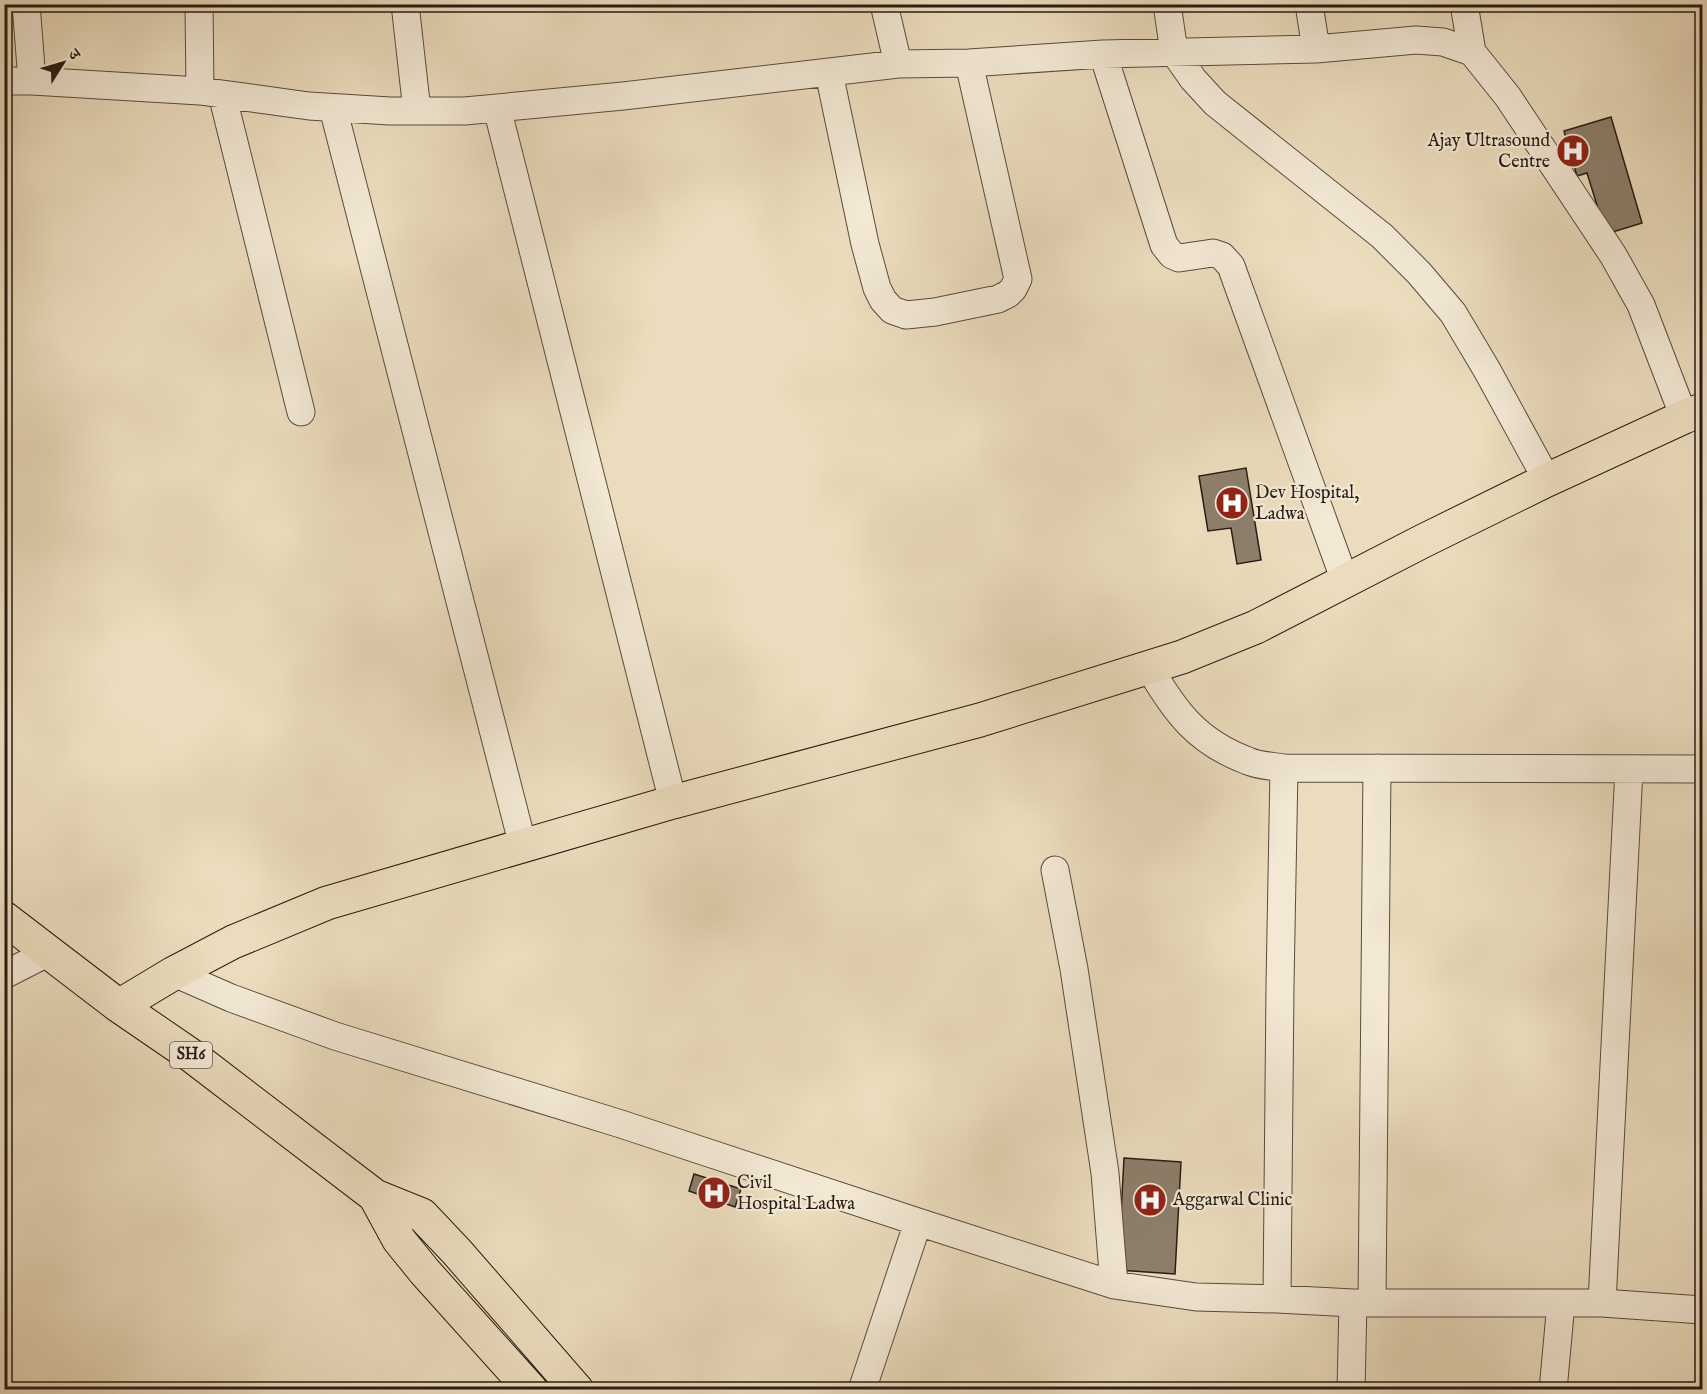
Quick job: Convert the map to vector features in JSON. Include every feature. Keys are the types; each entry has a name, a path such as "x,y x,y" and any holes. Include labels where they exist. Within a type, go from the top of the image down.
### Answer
{"main road":[{"path":"119,1006 174,973 233,942 327,903 673,802 980,720 1182,657 1256,627 1547,480 1693,413"},
{"name":"SH6","path":"4,918 119,1006 192,1056 375,1196 422,1215 577,1389"},
{"name":"SH6","path":"375,1196 399,1240 531,1389"}],"street":[{"path":"26,4 32,81"},
{"path":"199,4 211,92 301,412"},
{"path":"405,4 417,111"},
{"path":"884,4 897,64"},
{"path":"1167,4 1173,52 1215,103 1382,236 1419,273 1453,313 1547,480"},
{"path":"1310,4 1316,49"},
{"path":"1464,4 1472,52 1508,97 1613,255 1641,305 1693,413"},
{"path":"4,81 211,92 333,108 465,111 897,64 969,63 1103,54 1316,49 1416,40 1443,42 1472,52"},
{"path":"1103,54 1164,245 1172,255 1179,258 1213,253 1222,256 1231,266 1345,581"},
{"path":"829,73 876,288 892,310 906,315 935,312 998,298 1008,294 1018,279 969,63"},
{"path":"333,108 523,846"},
{"path":"497,108 673,802"},
{"path":"1149,667 1167,698 1185,721 1203,737 1229,753 1250,762 1284,768 1702,769"},
{"path":"1278,1299 1284,768"},
{"path":"1351,1389 1362,1303 1377,768"},
{"path":"1602,1303 1629,769"},
{"path":"1055,870 1074,969 1102,1152 1114,1285"},
{"path":"4,975 49,952"},
{"path":"174,973 231,998 334,1036 621,1124 1114,1285 1196,1297 1362,1303 1602,1303 1702,1310"},
{"path":"862,1389 918,1222"},
{"path":"1553,1389 1561,1303"}],"building":[{"path":"1611,117 1642,223 1606,234 1587,173 1577,176 1564,131"},
{"path":"1246,468 1261,560 1237,564 1231,528 1208,531 1199,476"},
{"path":"1124,1158 1181,1162 1175,1274 1118,1270"},
{"path":"694,1174 741,1189 735,1207 689,1191"}],"place":[{"name":"Ajay Ultrasound Centre","path":"1573,151"},
{"name":"Dev Hospital, Ladwa","path":"1232,503"},
{"name":"Civil Hospital Ladwa","path":"714,1193"},
{"name":"Aggarwal Clinic","path":"1150,1200"}]}
